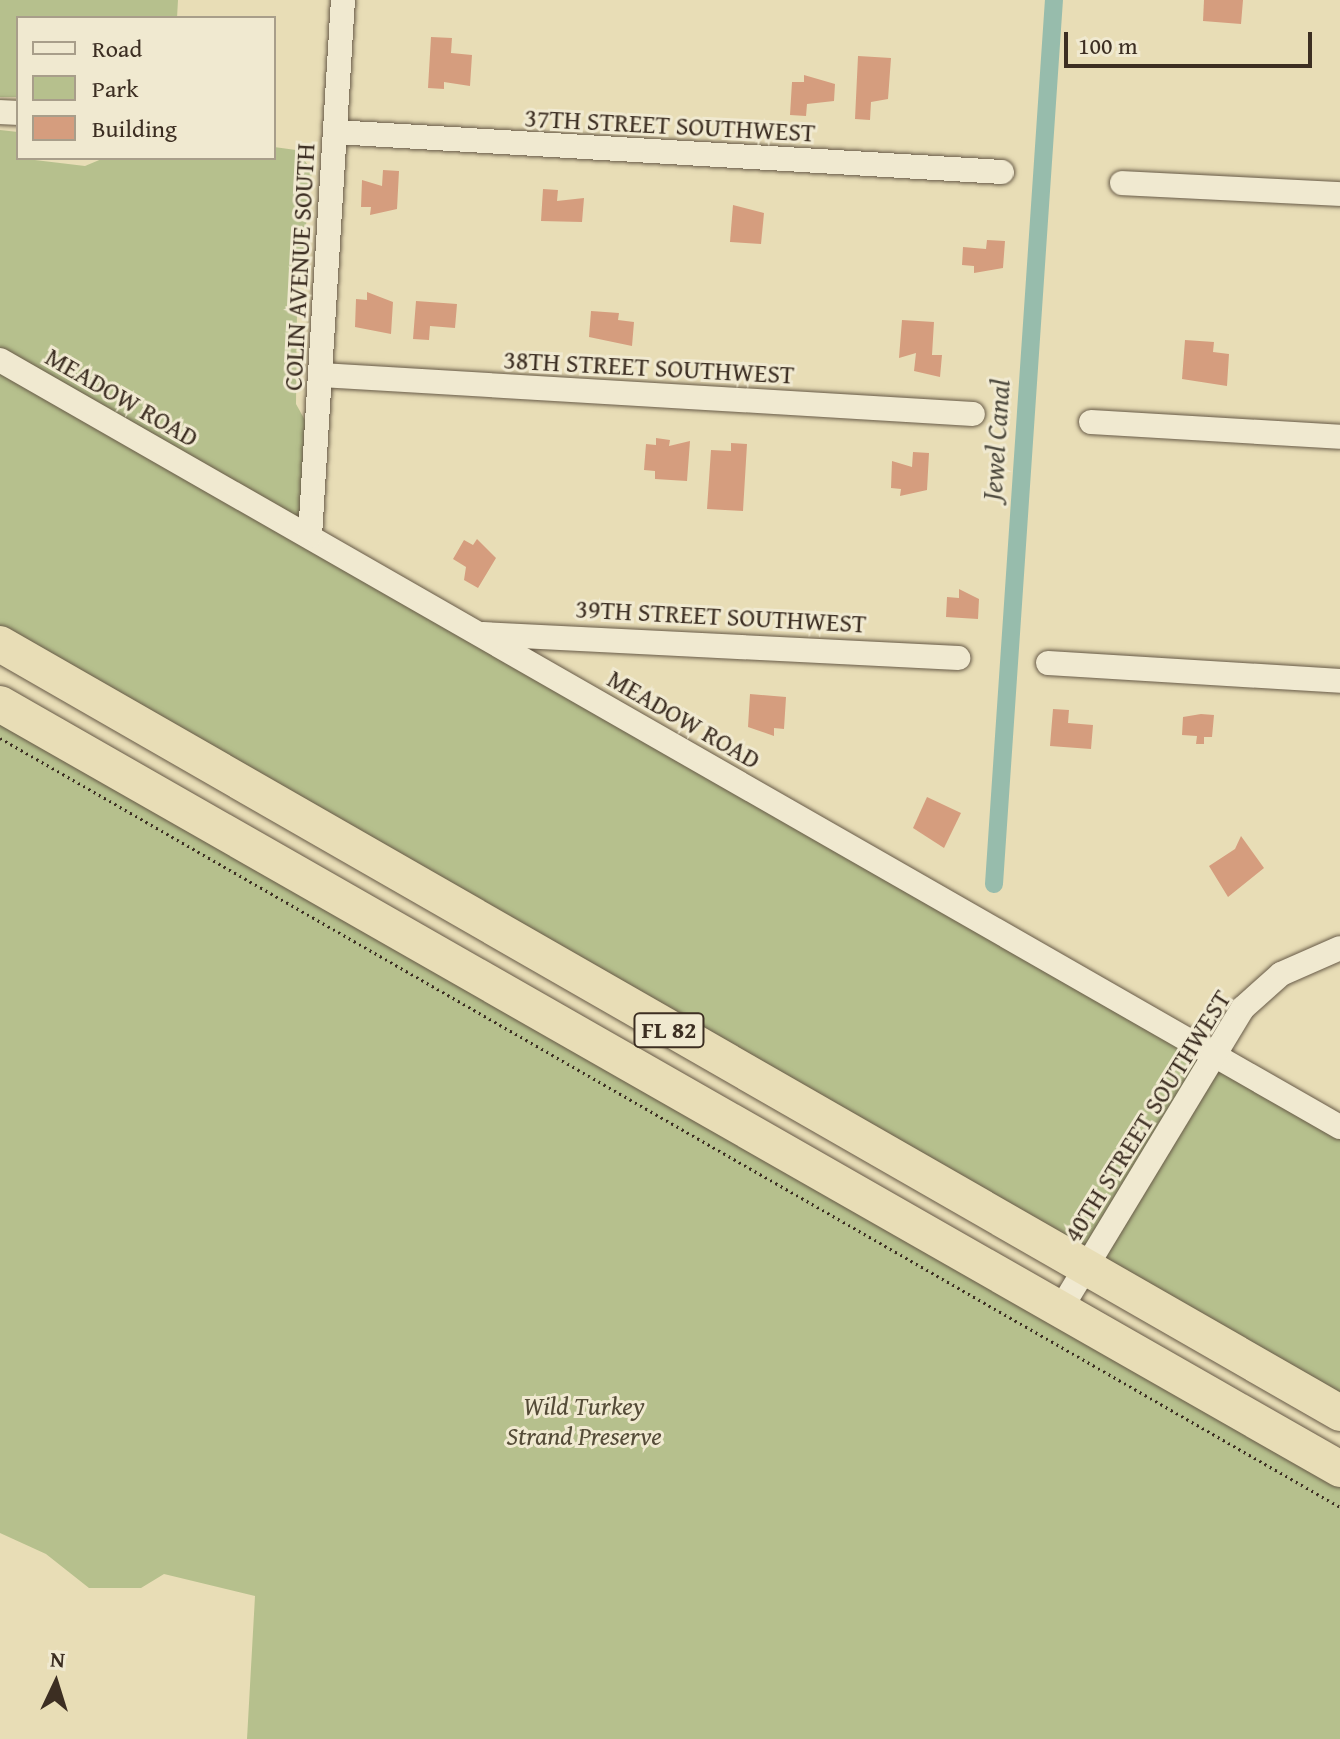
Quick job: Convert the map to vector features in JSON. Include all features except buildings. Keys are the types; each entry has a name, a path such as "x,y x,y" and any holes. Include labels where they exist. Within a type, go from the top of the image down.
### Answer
{"highway":[{"name":"FL 82","path":"0,644 161,740 1340,1413"},
{"path":"0,682 135,750 161,740"},
{"name":"FL 82","path":"0,704 1340,1469"},
{"path":"172,802 199,792 227,800 442,919 485,924"}],"street":[{"name":"COLIN AVENUE SOUTH","path":"310,536 343,0"},
{"name":"37TH STREET SOUTHWEST","path":"335,132 1002,172"},
{"path":"1122,183 1340,194"},
{"name":"MEADOW ROAD","path":"0,360 1340,1127"},
{"name":"38TH STREET SOUTHWEST","path":"321,375 973,414"},
{"path":"1091,422 1340,437"},
{"name":"39TH STREET SOUTHWEST","path":"481,634 958,658"},
{"path":"1048,663 1340,681"},
{"name":"40TH STREET SOUTHWEST","path":"1060,1310 1213,1056 1261,990 1303,961 1340,948"}],"path":[{"path":"0,738 1340,1507"}],"green space":[{"path":"0,0 178,0 177,16 16,16 16,97 0,97"},
{"path":"0,130 16,132 16,160 85,166 99,160 276,160 276,147 296,150 312,170 297,309 296,404 306,422 308,532 1340,1124 1340,1402 0,633"},
{"name":"Wild Turkey Strand Preserve","path":"0,715 1340,1480 1340,1739 247,1739 255,1596 164,1574 141,1588 89,1588 46,1554 0,1533"}],"waterway":[{"name":"Jewel Canal","path":"994,884 1054,0"}]}
